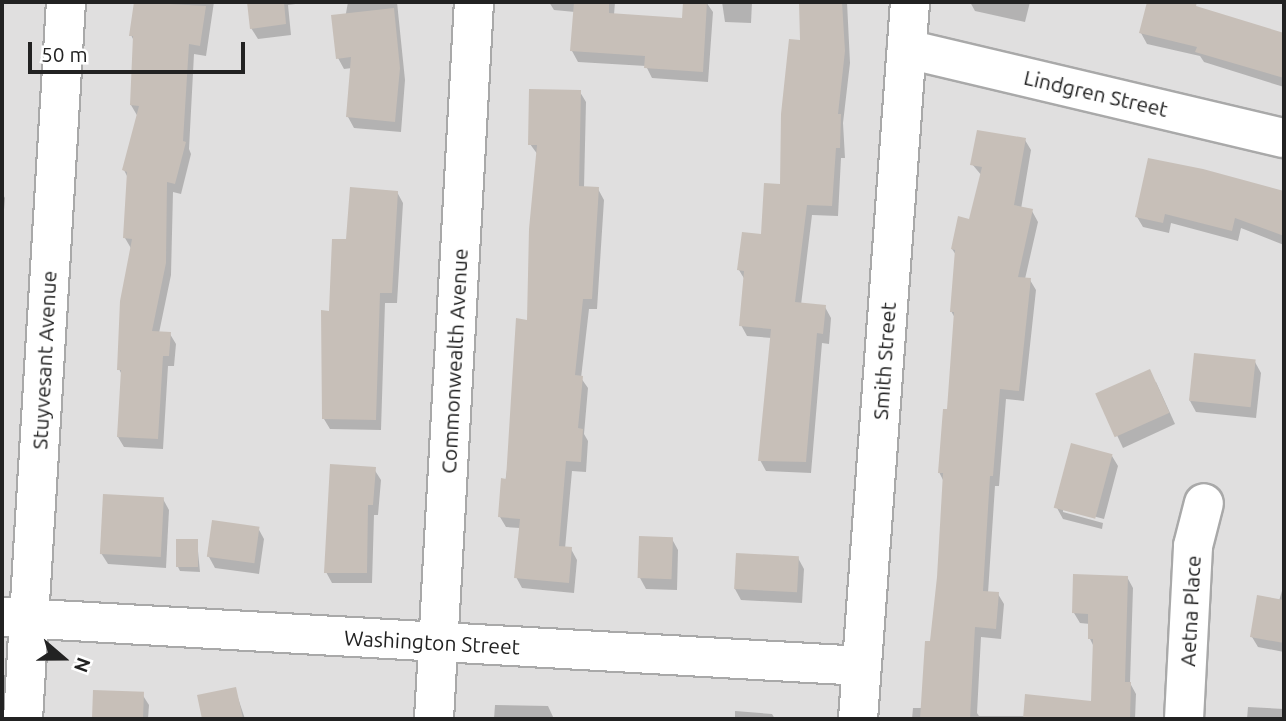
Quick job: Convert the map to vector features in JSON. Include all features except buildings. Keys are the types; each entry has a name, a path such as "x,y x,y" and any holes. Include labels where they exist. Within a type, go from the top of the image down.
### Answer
{"street":[{"name":"Stuyvesant Avenue","path":"23,719 15,618 66,2"},
{"name":"Commonwealth Avenue","path":"434,719 474,2"},
{"name":"Smith Street","path":"858,719 910,2"},
{"name":"Lindgren Street","path":"907,49 1284,138"},
{"name":"Aetna Place","path":"1184,719 1194,546 1204,503"},
{"name":"Washington Street","path":"15,618 862,666"}],"shaded area":[{"path":"2,2 1284,2 1284,719 2,719"}]}
